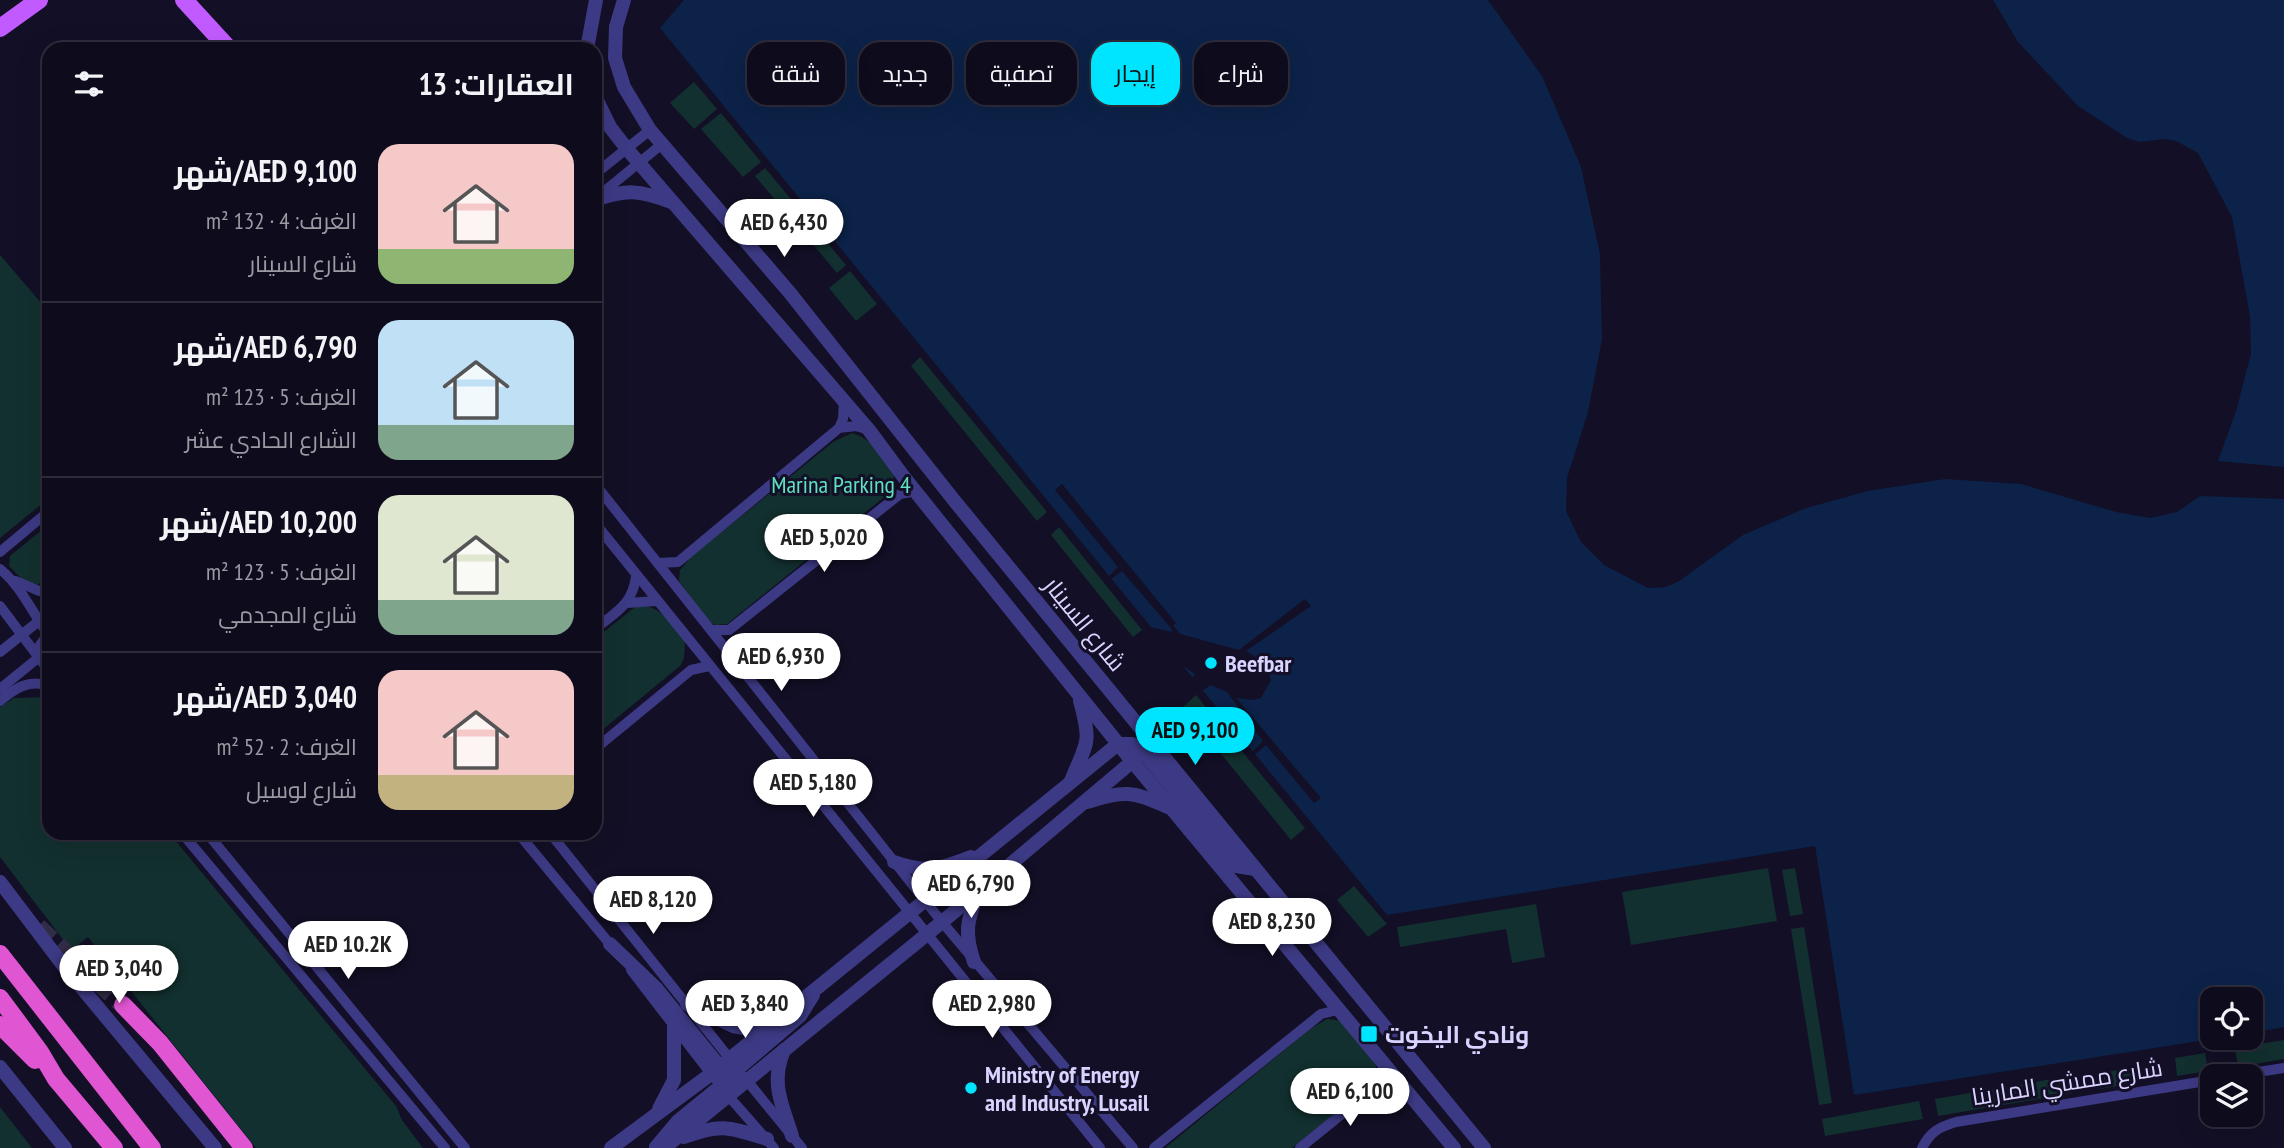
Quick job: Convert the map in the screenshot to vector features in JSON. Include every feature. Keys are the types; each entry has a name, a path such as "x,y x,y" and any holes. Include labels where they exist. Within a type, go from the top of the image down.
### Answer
{"highway":[{"path":"0,954 152,1148"},
{"path":"0,998 40,1052 56,1079"},
{"path":"123,1005 160,1043 244,1148"},
{"path":"0,1025 56,1079 114,1148"}],"main road":[{"path":"0,29 40,0"},
{"path":"184,0 223,42"},
{"path":"198,0 225,42"}],"street":[{"path":"588,42 597,0"},
{"name":"شارع السينار","path":"624,0 615,27 615,58 624,87 650,130 790,293 961,509 1143,752 1170,807 1454,1148"},
{"name":"شارع السينار","path":"602,112 627,149 869,430 1118,744"},
{"path":"602,169 650,130"},
{"path":"602,193 662,144"},
{"path":"602,198 633,191 674,203"},
{"path":"659,563 678,562 839,428 843,419 844,400"},
{"path":"839,428 856,426 869,430"},
{"path":"900,494 903,476"},
{"path":"712,630 729,630 900,494 916,491"},
{"path":"602,493 974,962 1133,1148"},
{"path":"0,552 42,517"},
{"path":"602,532 1100,1148"},
{"path":"675,584 678,562"},
{"path":"4,573 25,586 42,591"},
{"path":"4,573 27,601 42,626"},
{"path":"602,623 627,603 634,589 636,576"},
{"path":"627,603 656,601"},
{"path":"0,606 42,661"},
{"path":"0,652 42,619"},
{"path":"727,649 729,630"},
{"path":"38,656 42,643"},
{"path":"691,670 696,658 695,649"},
{"path":"0,689 42,653"},
{"path":"602,743 691,670 709,666"},
{"path":"0,701 26,684 42,684"},
{"path":"1069,784 1088,739 1077,693"},
{"path":"668,1145 776,1021 1118,744 1132,744 1143,752 1236,866 1255,869 1484,1148"},
{"path":"611,1148 654,1117 784,1049 942,922 1143,752"},
{"path":"1083,803 1128,792 1170,807"},
{"path":"188,840 445,1148"},
{"path":"213,840 465,1148"},
{"path":"524,840 674,1027 793,1136 802,1148"},
{"path":"556,840 687,1004 770,1144"},
{"path":"894,862 915,869 938,869 983,854"},
{"path":"0,881 65,969 215,1148"},
{"path":"974,962 968,944 967,928 978,891"},
{"path":"610,944 656,988 728,1076"},
{"path":"655,1148 678,1122 728,1076 800,1016 809,1004 814,990"},
{"path":"1321,1014 1326,1002 1325,995"},
{"path":"687,1004 719,1020 744,1028 776,1021"},
{"path":"1154,1148 1321,1014 1337,1010"},
{"path":"654,1117 674,1080 674,1027"},
{"path":"784,1049 778,1064 776,1082 793,1136"},
{"path":"1380,1083 1384,1063"},
{"path":"0,1067 65,1148"},
{"path":"2263,1071 2284,1068"},
{"path":"1300,1148 1380,1083 1397,1079"},
{"name":"شارع ممشي المارينا","path":"1922,1148 1931,1133 1956,1122 2200,1082"},
{"path":"668,1145 703,1130 723,1126 770,1144"}],"green space":[{"path":"694,82 717,109 694,129 670,103"},
{"path":"721,113 761,162 743,177 701,129"},
{"path":"765,168 846,265 837,273 755,176"},
{"path":"0,255 42,304 42,504 0,538"},
{"path":"850,271 877,304 856,321 829,288"},
{"path":"920,357 1047,512 1037,521 911,366"},
{"name":"Marina Parking 4","path":"852,433 870,443 882,454 890,467 894,479 888,494 727,624 715,625 706,619 679,581 680,570 691,557 833,442"},
{"path":"1059,527 1142,630 1133,637 1051,535"},
{"path":"42,530 42,581 36,586 25,582 9,566 10,556"},
{"path":"635,607 650,607 672,624 685,642 684,658 681,665 602,730 602,633"},
{"path":"1196,695 1305,828 1291,840 1183,707"},
{"path":"42,697 42,840 175,840 396,1106 402,1120 423,1148 256,1148 88,937 71,950 0,857 0,707 14,698"},
{"path":"1768,868 1777,921 1631,945 1622,892"},
{"path":"1795,868 1803,914 1790,916 1782,870"},
{"path":"1354,886 1387,924 1368,937 1337,900"},
{"path":"1536,904 1545,957 1512,963 1506,929 1400,947 1397,927"},
{"path":"1804,927 1832,1103 1819,1105 1791,929"},
{"path":"1327,1019 1344,1021 1376,1064 1376,1074 1371,1084 1292,1148 1165,1148 1310,1029"},
{"path":"2284,1040 2284,1059 2238,1064 2235,1050 2263,1050 2263,1043"},
{"path":"2205,1053 2207,1064 2200,1064 2200,1072 2177,1076 2175,1058"},
{"path":"2134,1067 2136,1083 2100,1089 2097,1074"},
{"path":"2070,1076 2073,1093 1938,1116 1935,1099"},
{"path":"1919,1101 1923,1119 1825,1136 1822,1119"},
{"path":"0,1107 32,1148 0,1148"}],"water":[{"path":"684,0 1488,0 1542,76 1581,167 1600,254 1602,339 1588,412 1567,478 1566,511 1581,542 1604,565 1648,588 1666,587 1679,581 1743,535 1806,508 1868,491 1945,479 2021,484 2116,512 2150,518 2177,512 2200,496 2284,499 2284,1027 2263,1031 2263,987 2200,987 2200,1041 1854,1095 1815,846 1387,915 660,28"},
{"path":"1993,0 2284,0 2284,467 2218,461 2236,411 2251,354 2250,316 2232,217 2198,153 2176,141 2165,139 2140,142 2127,138 2078,106 2018,42"}],"pier":[{"path":"1062,484 1176,623 1173,625 1180,634 1239,650 1305,599 1311,606 1246,651 1264,662 1271,680 1261,698 1236,698 1321,798 1314,803 1266,745 1254,755 1252,752 1263,741 1227,692 1211,685 1202,691 1191,679 1195,674 1177,662 1149,627 1173,632 1170,627 1122,571 1111,579 1109,576 1118,567 1055,490"}],"tunnel":[{"path":"38,927 123,1005"}],"place":[{"name":"Beefbar","path":"1211,663"},
{"name":"ونادي اليخوت","path":"1369,1034"},
{"name":"Ministry of Energy and Industry, Lusail","path":"971,1088"}]}
